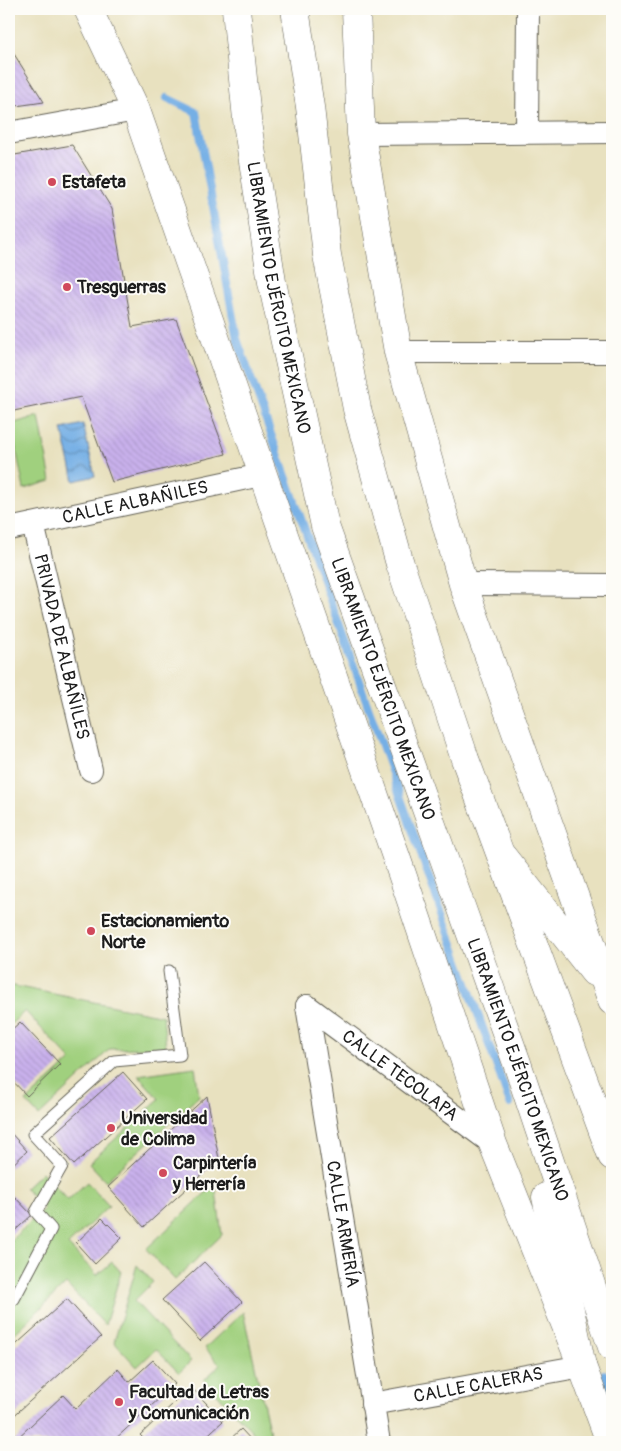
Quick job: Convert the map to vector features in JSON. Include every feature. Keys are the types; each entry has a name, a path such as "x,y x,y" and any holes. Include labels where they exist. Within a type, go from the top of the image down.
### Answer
{"main road":[{"path":"88,9 136,110 405,883 493,1144 582,1366 610,1442"},
{"name":"LIBRAMIENTO EJÉRCITO MEXICANO","path":"236,9 248,129 272,282 326,526 517,1063 612,1347"},
{"path":"295,9 310,106 328,255 357,409 400,564 465,759 612,1156"},
{"path":"356,9 361,134 398,352 463,584 611,994"},
{"path":"500,852 611,994"},
{"path":"517,1063 582,1366"}],"street":[{"path":"527,132 528,9"},
{"path":"9,132 136,110"},
{"path":"361,134 612,132"},
{"path":"398,352 612,352"},
{"name":"CALLE ALBAÑILES","path":"9,530 262,475"},
{"name":"PRIVADA DE ALBAÑILES","path":"33,524 91,770"},
{"path":"463,584 612,585"},
{"name":"CALLE TECOLAPA","path":"307,1006 493,1144"},
{"name":"CALLE ARMERÍA","path":"307,1006 379,1442"},
{"name":"CALLE CALERAS","path":"372,1404 582,1366"}],"lane":[{"path":"9,1303 14,1299 51,1229 36,1212 62,1166 33,1134 114,1061 180,1056 169,971"}],"green space":[{"path":"39,416 51,481 24,489 11,424"},
{"path":"9,985 163,1016 166,1047 110,1049 39,1116 26,1102 71,1060 25,1011 9,1026"},
{"path":"195,1067 199,1096 106,1181 89,1163 159,1099 138,1075"},
{"path":"42,1172 68,1200 87,1182 109,1206 68,1245 97,1275 112,1262 121,1272 105,1325 66,1284 9,1339 9,1242 44,1209 25,1188"},
{"path":"215,1184 222,1235 175,1280 146,1249"},
{"path":"137,1265 153,1282 134,1301 191,1361 179,1373 156,1349 137,1367 114,1342"},
{"path":"243,1312 272,1442 262,1442 204,1380 220,1365 205,1348"}],"water":[{"path":"83,424 95,476 74,481 62,429"}],"building":[{"path":"9,46 44,102 9,107"},
{"path":"72,145 112,209 132,327 176,319 226,454 112,482 81,397 9,412 9,156"},
{"path":"20,1022 60,1064 27,1096 9,1077 9,1032"},
{"path":"123,1072 147,1099 74,1165 50,1137"},
{"name":"Carpintería y Herrería","path":"207,1096 219,1159 144,1227 108,1187"},
{"path":"9,1131 27,1151 9,1168"},
{"path":"13,1195 32,1215 9,1236 9,1199"},
{"path":"102,1218 122,1238 95,1264 76,1243"},
{"path":"204,1262 242,1302 200,1341 162,1300"},
{"path":"67,1299 101,1337 9,1420 9,1351"},
{"name":"Facultad de Letras y Comunicación","path":"153,1360 175,1384 112,1442 13,1442 63,1395 76,1409 118,1369 129,1382"},
{"path":"191,1387 223,1421 200,1442 147,1442 140,1435"},
{"path":"241,1429 253,1442 227,1442"}],"waterway":[{"path":"167,98 196,112 237,339 510,1104"},
{"path":"604,1374 612,1396"}],"place":[{"name":"Estafeta","path":"52,182"},
{"name":"Tresguerras","path":"67,287"},
{"name":"Estacionamiento Norte","path":"91,931"},
{"name":"Universidad de Colima","path":"111,1128"},
{"name":"Carpintería y Herrería","path":"163,1173"},
{"name":"Facultad de Letras y Comunicación","path":"119,1402"}]}
